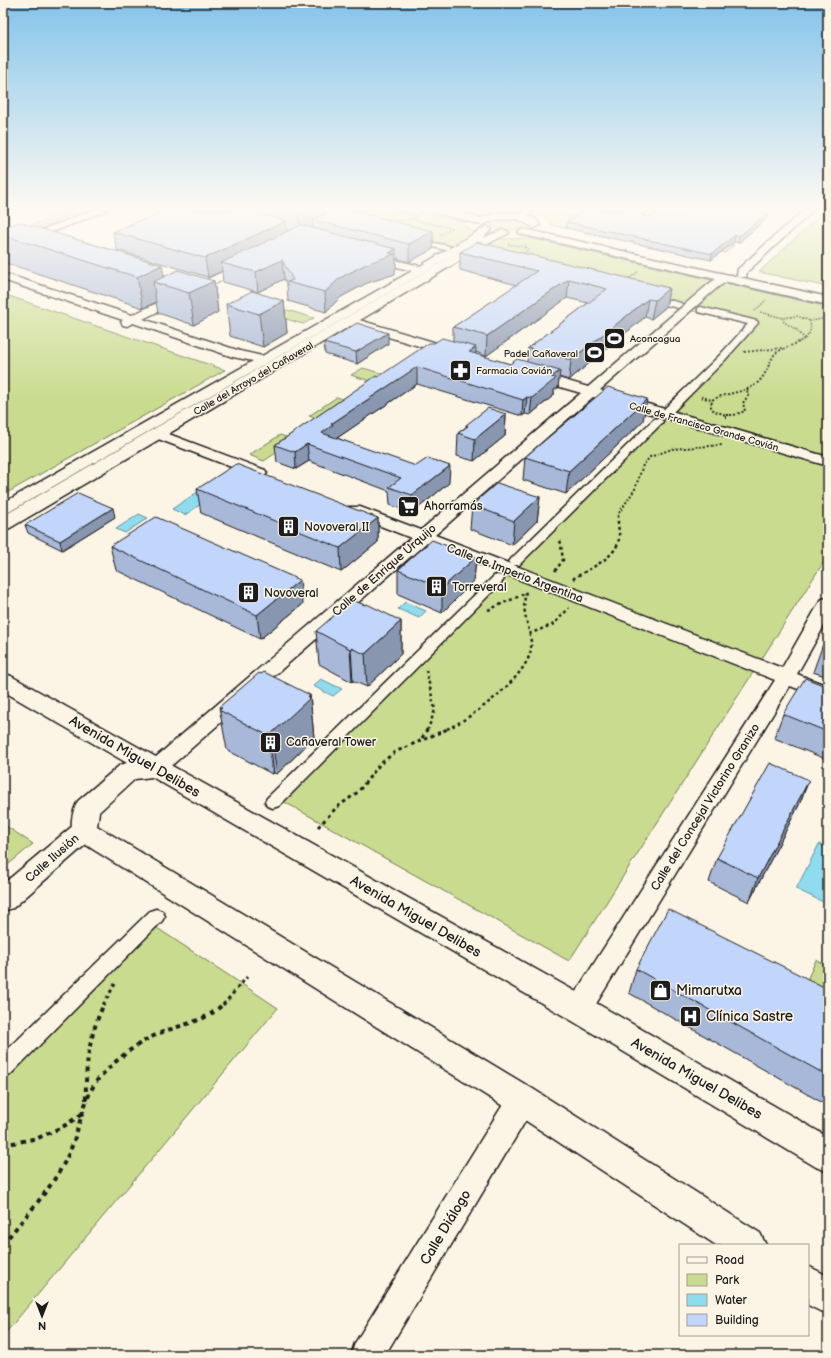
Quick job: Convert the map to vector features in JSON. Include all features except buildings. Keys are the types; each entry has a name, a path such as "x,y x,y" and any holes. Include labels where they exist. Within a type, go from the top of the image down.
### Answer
{"main road":[{"name":"Calle del Arroyo del Cañaveral","path":"3,524 430,273"},
{"path":"731,273 828,301"},
{"path":"732,273 828,294"},
{"name":"Avenida Miguel Delibes","path":"3,681 579,1009 828,1155"},
{"path":"156,768 129,771 87,808 84,831 522,1100 746,1244"},
{"name":"Calle Ilusión","path":"3,900 84,831"},
{"path":"809,1285 828,1297"}],"street":[{"path":"122,325 227,273"},
{"name":"Calle del Arroyo del Cañaveral","path":"3,509 415,273"},
{"name":"Calle de Enrique Urquijo","path":"156,768 589,392 730,273"},
{"path":"3,276 238,354 265,360"},
{"path":"3,285 245,366 246,370"},
{"path":"640,296 678,305"},
{"path":"669,410 722,358 754,323 701,310"},
{"path":"349,321 463,355"},
{"name":"Calle de Francisco Grande Covián","path":"524,372 828,462"},
{"path":"515,562 658,421"},
{"path":"158,434 272,478"},
{"name":"Calle de Imperio Argentina","path":"339,504 828,694"},
{"path":"273,802 498,580"},
{"name":"Calle del Concejal Victorino Granizo","path":"579,1009 786,677 828,603"},
{"path":"3,1068 156,916"},
{"name":"Calle Diálogo","path":"367,1355 522,1100"}],"path":[{"path":"633,282 626,280 635,273"},
{"path":"755,311 768,298"},
{"path":"805,339 797,330 784,322 783,318 798,316 810,321 828,318"},
{"path":"746,388 748,396 743,403 745,411 734,415 726,415 714,411 711,407 712,400 720,395 740,392 746,388 758,383 768,372 775,354 784,348 805,339 812,326 810,321"},
{"path":"722,358 748,351 784,348"},
{"path":"726,415 727,421"},
{"path":"567,583 616,549 620,532 619,511 635,489 641,468 646,460 667,450 683,447 708,447 724,444"},
{"path":"552,572 559,568 564,556 555,523"},
{"path":"318,827 336,808 358,792 378,765 395,752 461,723 485,706 516,677 528,659 531,648 524,615 525,592 486,611"},
{"path":"529,634 544,630 554,624 570,608"},
{"path":"422,739 433,724 435,715 434,697 427,681 426,670 429,664"},
{"path":"3,1244 42,1196 58,1173 68,1153 87,1101 98,1079 118,1059 137,1045 158,1034 204,1019 222,1006 247,977"},
{"path":"87,1101 85,1084 92,1038 99,1014 118,980"},
{"path":"3,1145 38,1138 64,1126 82,1114"}],"green space":[{"path":"542,273 682,273 828,307 828,555 569,961 270,794 749,325"},
{"path":"765,273 828,273 828,287"},
{"path":"3,294 225,370 3,495"},
{"path":"287,310 314,318 303,324 276,316"},
{"path":"363,368 394,377 382,385 351,375"},
{"path":"337,397 353,403 325,421 309,416"},
{"path":"280,435 295,440 264,461 249,455"},
{"path":"3,824 33,844 3,869"},
{"path":"142,918 278,1008 3,1336 3,1056"},
{"path":"816,960 828,966 828,1000 804,987"}],"water":[{"path":"202,489 214,495 185,515 172,509"},
{"path":"139,514 148,518 125,533 116,529"},
{"path":"405,602 426,611 419,618 398,609"},
{"path":"321,679 342,689 333,696 313,686"},
{"path":"819,844 828,848 828,892 823,902 796,889"}],"place":[{"name":"Aconcagua","path":"614,338"},
{"name":"Padel Cañaveral","path":"594,353"},
{"name":"Farmacia Covián","path":"460,370"},
{"name":"Ahorramás","path":"408,506"},
{"name":"Novoveral II","path":"288,527"},
{"name":"Torreveral","path":"437,587"},
{"name":"Novoveral","path":"249,593"},
{"name":"Cañaveral Tower","path":"271,742"},
{"name":"Mimarutxa","path":"661,990"},
{"name":"Clínica Sastre","path":"690,1016"}]}
